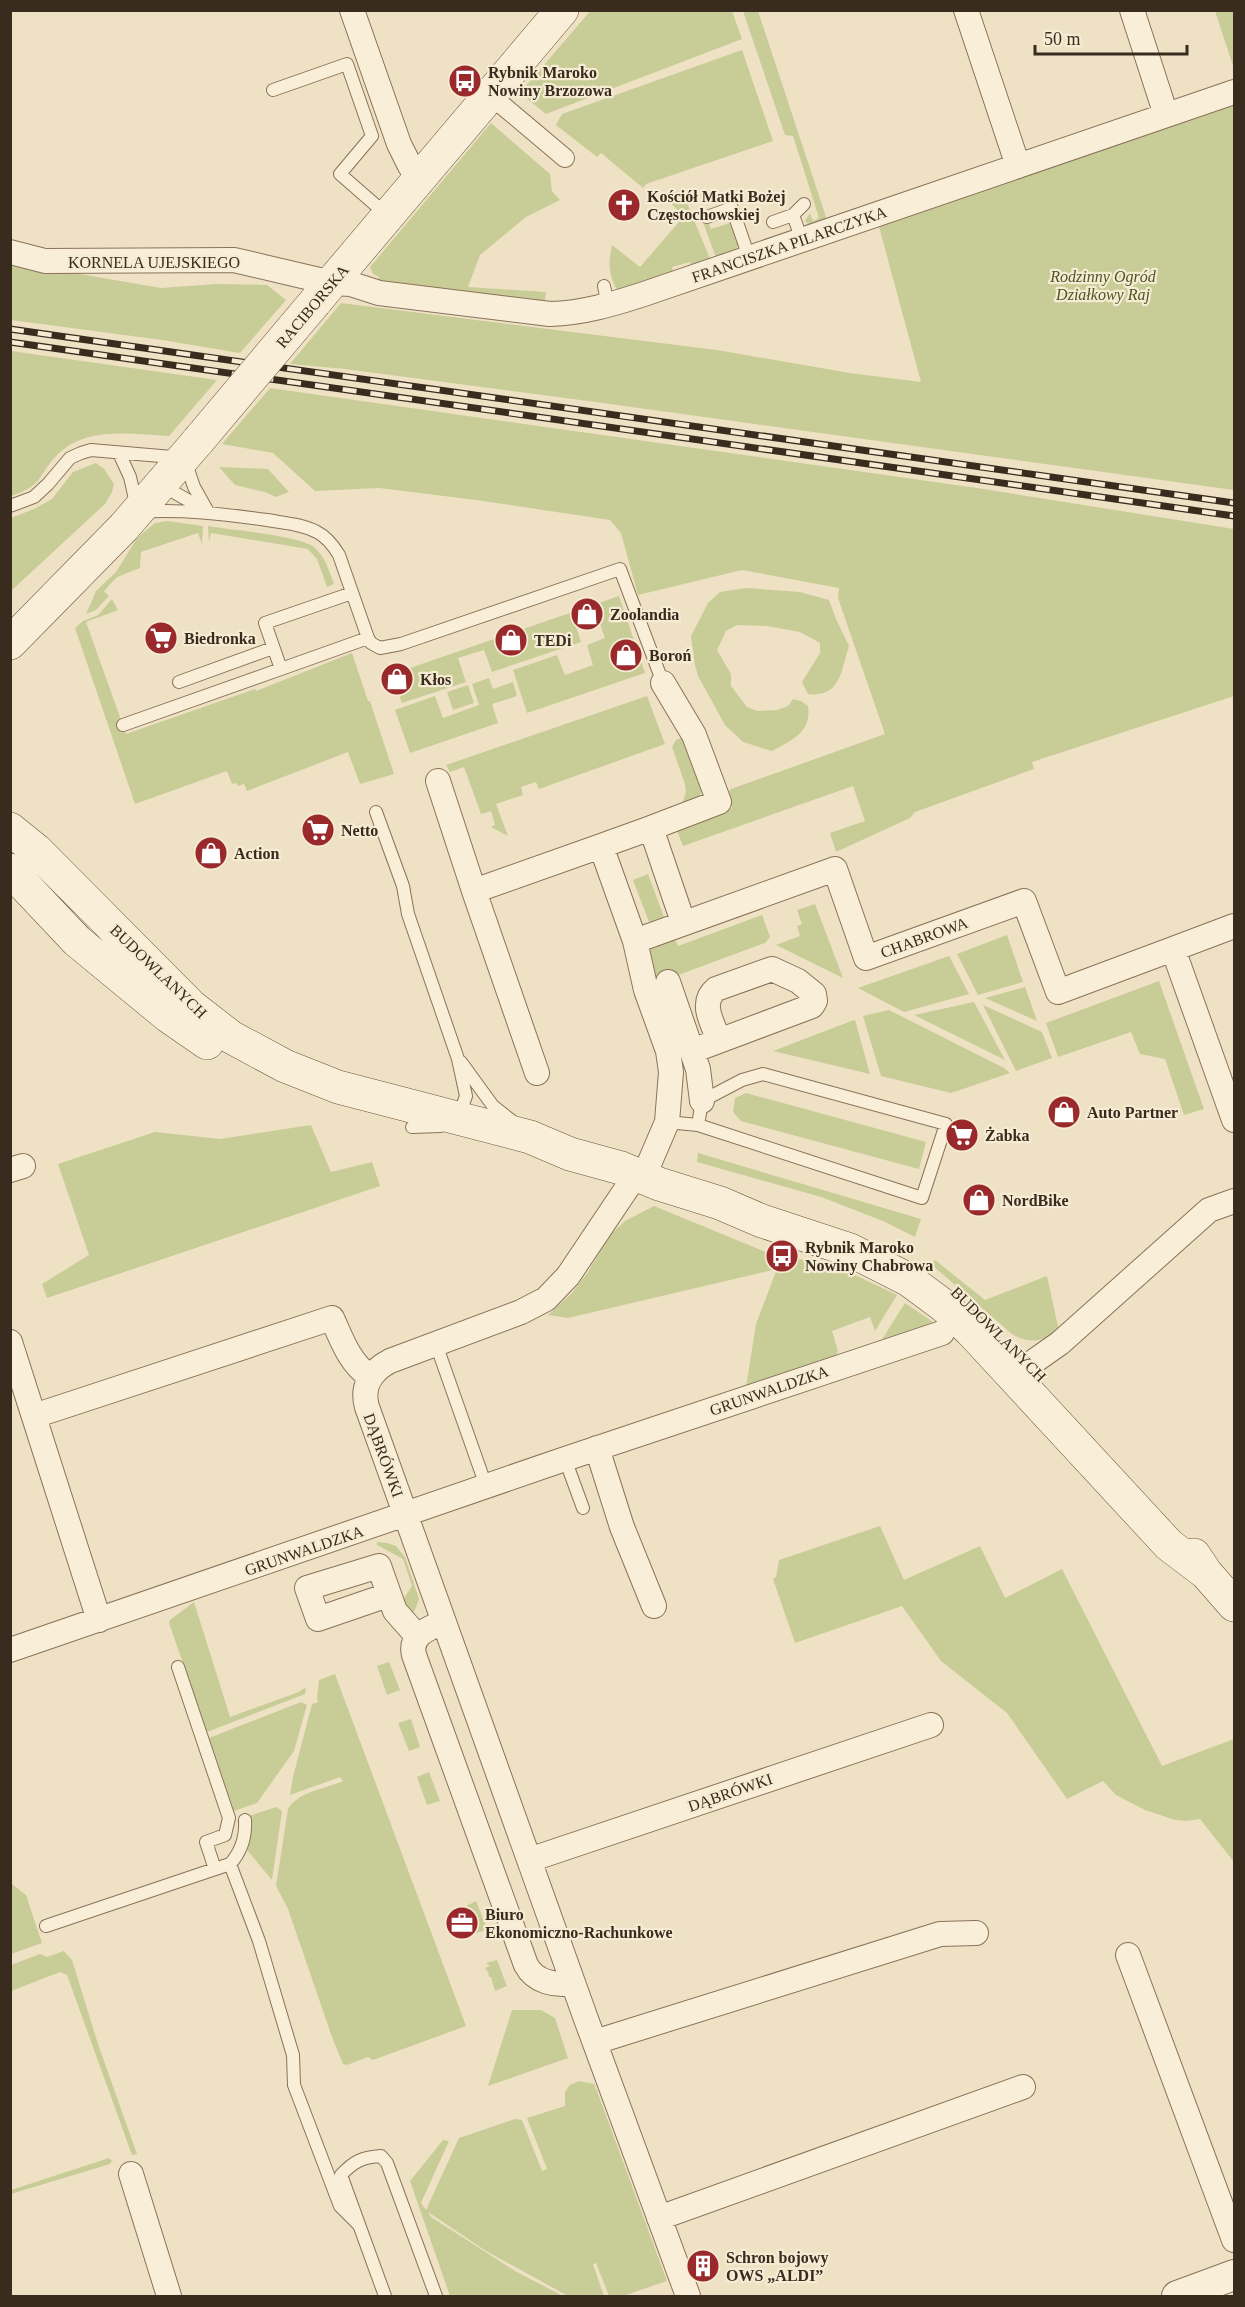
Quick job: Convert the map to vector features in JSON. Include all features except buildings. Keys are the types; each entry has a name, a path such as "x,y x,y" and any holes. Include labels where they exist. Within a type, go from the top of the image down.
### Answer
{"main road":[{"name":"RACIBORSKA","path":"10,643 138,512 562,10"},
{"name":"RACIBORSKA","path":"10,625 55,597"},
{"path":"10,813 36,850"},
{"name":"BUDOWLANYCH","path":"10,829 36,850 191,1006 231,1037 285,1066 326,1083 468,1110 570,1154"},
{"name":"BUDOWLANYCH","path":"10,870 77,941 168,1016 223,1054 274,1082 320,1101 412,1127 462,1139 570,1154 618,1167 659,1184 720,1203 762,1221 850,1250 901,1275 1022,1370 1169,1545 1206,1573 1234,1605"}],"street":[{"path":"352,10 399,144 410,166 420,178"},
{"path":"966,10 1018,166"},
{"path":"1132,10 1166,115"},
{"name":"FRANCISZKA PILARCZYKA","path":"324,292 351,284 379,294 550,314 572,313 606,296 644,294 1234,92"},
{"path":"502,105 565,158"},
{"name":"KORNELA UJEJSKIEGO","path":"10,252 45,261 234,260 324,292"},
{"path":"474,891 719,802 693,735 663,683"},
{"path":"438,781 537,1072"},
{"path":"651,828 683,922"},
{"path":"34,1416 332,1318 350,1357 357,1367 370,1377 390,1361 521,1312 550,1296 568,1276 627,1188 649,1164 667,1122 671,1085 670,1060 646,990 635,941 601,846"},
{"name":"CHABROWA","path":"635,941 835,869 866,958 1024,901 1058,992 1173,949"},
{"path":"1234,926 1173,949 1234,1120"},
{"path":"668,982 698,1069 702,1101"},
{"path":"692,1051 719,1040"},
{"path":"1022,1370 1074,1331 1209,1210 1234,1201"},
{"name":"GRUNWALDZKA","path":"10,1650 597,1448 942,1333"},
{"path":"10,1342 99,1620"},
{"name":"DĄBRÓWKI","path":"370,1377 364,1391 367,1407 573,1983 688,2296"},
{"path":"597,1448 622,1527 654,1606"},
{"path":"388,1595 403,1623 417,1636"},
{"path":"444,1622 417,1636 413,1644 413,1652 526,1965 531,1974 541,1980 556,1984 573,1983"},
{"name":"DĄBRÓWKI","path":"529,1860 931,1725"},
{"path":"595,2042 940,1934 976,1933"},
{"path":"1128,1954 1234,2240"},
{"path":"659,2218 1023,2087"},
{"path":"131,2174 169,2296"},
{"path":"1177,2296 1234,2275"}],"lane":[{"path":"273,90 347,64 372,136 340,174 388,216"},
{"path":"773,222 793,215 804,204"},
{"path":"707,217 732,208 749,257"},
{"path":"793,215 802,240"},
{"path":"10,506 34,497 42,491 70,458 91,450 119,453 191,449 194,487 208,512"},
{"path":"119,453 130,477 138,512 208,512 295,525 320,533 339,555 368,638 376,647 389,648 620,569 663,683"},
{"path":"161,485 208,512"},
{"path":"281,669 265,623 352,593"},
{"path":"123,725 368,638"},
{"path":"178,682 273,648"},
{"path":"376,812 403,886 408,914 458,1059 466,1096 462,1107 468,1110"},
{"path":"412,1127 458,1126 468,1110 458,1059"},
{"path":"667,1122 698,1125 922,1198 946,1124 763,1074 742,1080 702,1101 698,1125"},
{"path":"436,1344 486,1486"},
{"path":"565,1459 583,1508"},
{"path":"178,1667 229,1818 225,1835 206,1842 215,1869"},
{"path":"46,1926 230,1864 238,1856 245,1820"},
{"path":"230,1864 259,1941 293,2055 294,2085 340,2206 358,2224"},
{"path":"385,2296 341,2175 359,2159 381,2156 387,2163 436,2296"}],"green space":[{"path":"591,10 732,11 742,39 546,114 520,93"},
{"path":"743,11 758,11 827,220 810,226 805,221 810,213 813,221 819,218 793,136 785,135"},
{"path":"1215,11 1234,11 1234,69"},
{"path":"742,50 773,141 646,184 643,188 601,153 597,157 556,125 562,114"},
{"name":"Rodzinny Ogród Działkowy Raj","path":"1234,102 1234,490 588,401 345,369 290,364 341,303 717,350 850,373 921,382 878,223"},
{"path":"491,123 550,174 552,191 560,200 526,217 480,255 468,287 546,292 544,308 377,283 379,277 373,274 370,267"},
{"path":"682,191 711,261 693,270 690,262 672,267 674,275 620,294 613,282 610,270 612,245 640,267 684,216 662,195"},
{"path":"708,221 711,229 730,223 739,245 734,253 719,258 715,255 703,222"},
{"path":"10,262 161,288 217,284 267,285 286,300 240,353 11,320"},
{"path":"11,351 217,380 169,436 125,433 96,435 82,439 58,454 30,488 11,496"},
{"path":"270,388 977,488 1234,529 1234,696 1032,762 1034,769 915,812 910,818 836,852 830,833 865,821 853,786 683,846 676,828 732,808 727,793 731,789 885,734 838,598 839,588 742,570 638,595 621,533 610,520 379,488 315,491 273,453 222,444"},
{"path":"96,463 104,469 114,484 105,504 11,591 11,518 52,499 73,472"},
{"path":"219,467 268,469 289,492 276,497 235,485"},
{"path":"167,521 203,526 202,544 198,533 141,552 140,568 117,577 104,591 109,596 96,610 86,614 96,591 116,572 137,538 155,523"},
{"path":"208,526 279,536 306,543 314,547 321,555 334,584 327,587 317,559 308,549 211,533 209,542"},
{"path":"746,588 800,592 829,600 849,646 841,673 833,687 827,692 808,694 802,682 820,653 820,643 800,632 767,626 737,625 726,631 717,650 731,674 731,686 747,707 757,711 777,710 788,706 793,699 808,706 804,729 793,739 772,751 743,742 725,725 698,676 695,665 691,636 708,603 720,592"},
{"path":"619,596 645,673 527,713 513,670 557,655 565,675 593,665 587,645 605,638 597,616 575,624 581,642 492,672 484,650 458,658 466,682 402,703 398,692 390,694 384,677"},
{"path":"112,599 118,610 86,622 126,734 255,689 256,691 352,653 394,774 360,784 348,752 247,791 244,784 238,786 236,783 232,784 227,771 135,804 75,628 83,621 98,615"},
{"path":"489,678 493,689 513,682 517,696 492,704 498,723 410,753 395,710 435,696 443,718 479,705 472,684"},
{"path":"468,685 474,703 453,710 447,692"},
{"path":"647,696 665,744 539,789 536,782 521,787 523,795 496,804 508,836 491,827 495,825 491,811 481,814 464,767 450,772 446,765"},
{"path":"685,736 703,789 700,795 681,807 686,792 685,784 672,747 676,740"},
{"path":"648,874 664,917 649,922 633,880"},
{"path":"815,904 843,978 776,945 800,936 797,926 802,924 797,910"},
{"path":"762,915 770,937 765,943 654,984 648,960 651,948 657,944 675,940 678,946"},
{"path":"1007,935 1023,982 978,995 957,954"},
{"path":"949,956 969,994 904,1012 858,988"},
{"path":"1159,981 1204,1109 1184,1115 1165,1059 1140,1054 1131,1032 1058,1057 1046,1023"},
{"path":"1025,987 1037,1021 985,998"},
{"path":"974,1002 1005,1060 914,1015"},
{"path":"983,1005 1042,1032 1052,1058 1016,1071"},
{"path":"889,1010 1010,1073 951,1093 881,1076 863,1016"},
{"path":"854,1020 870,1074 773,1051"},
{"path":"746,1093 926,1142 919,1169 741,1121 733,1112 735,1098"},
{"path":"311,1125 331,1172 372,1162 380,1186 47,1298 42,1284 89,1255 58,1164 155,1132 220,1139"},
{"path":"698,1153 921,1219 915,1237 883,1221 821,1197 697,1162"},
{"path":"654,1206 766,1252 838,1267 897,1295 875,1331 870,1317 832,1331 838,1351 834,1360 746,1387 756,1324 777,1269 568,1318 548,1315 572,1293 588,1272 610,1235 625,1221"},
{"path":"935,1260 985,1300 1047,1276 1059,1331 1030,1341 1012,1334 932,1265"},
{"path":"905,1303 936,1324 881,1341"},
{"path":"880,1526 904,1580 980,1546 1005,1598 1062,1569 1162,1766 1234,1739 1234,1862 1200,1819 1175,1820 1145,1810 1116,1795 1103,1781 1067,1799 1007,1713 941,1661 902,1606 795,1643 773,1579 776,1577 779,1560"},
{"path":"377,1542 396,1546 405,1557 419,1599 412,1618 402,1601 412,1586 403,1559 377,1545"},
{"path":"194,1602 230,1717 299,1692 306,1687 305,1694 207,1732 169,1623"},
{"path":"389,1662 400,1690 387,1695 377,1666"},
{"path":"335,1674 466,2026 373,2060 368,2057 347,2065 343,2064 332,2037 288,1909 276,1886 288,1809 305,1794 343,1781 340,1777 290,1795 312,1704 318,1702 319,1680"},
{"path":"301,1702 307,1705 294,1751 257,1803 234,1811 209,1738"},
{"path":"411,1719 420,1747 409,1751 398,1723"},
{"path":"429,1772 440,1801 427,1805 417,1777"},
{"path":"276,1807 282,1811 272,1880 242,1844 244,1843 237,1820"},
{"path":"10,1878 12,1884 26,1895 42,1943 11,1954"},
{"path":"476,1901 487,1929 475,1934 464,1907"},
{"path":"64,1951 72,1960 98,2044 137,2154 132,2155 67,1975 60,1972 11,1991 11,1965 40,1954 47,1957"},
{"path":"497,1960 507,1986 495,1991 491,1977 485,1968 490,1966 486,1963"},
{"path":"512,2010 541,2010 555,2018 568,2058 488,2086"},
{"path":"579,2081 594,2084 667,2281 623,2296 609,2296 596,2263 593,2264 604,2296 568,2296 486,2251 428,2212 431,2217 515,2271 563,2296 450,2296 410,2181 443,2140 449,2141 421,2203 426,2210 459,2138 515,2119 522,2120 542,2171 547,2169 527,2118 565,2106 565,2092 570,2085"},
{"path":"109,2158 112,2161 110,2164 11,2194 11,2190"}],"railway":[{"path":"10,329 1234,503"},
{"path":"10,342 1234,516"}],"place":[{"name":"Rybnik Maroko Nowiny Brzozowa","path":"465,81"},
{"name":"Kościół Matki Bożej Częstochowskiej","path":"624,205"},
{"name":"Zoolandia","path":"587,614"},
{"name":"Biedronka","path":"161,638"},
{"name":"TEDi","path":"511,640"},
{"name":"Boroń","path":"626,655"},
{"name":"Kłos","path":"397,679"},
{"name":"Netto","path":"318,830"},
{"name":"Action","path":"211,853"},
{"name":"Auto Partner","path":"1064,1112"},
{"name":"Żabka","path":"962,1135"},
{"name":"NordBike","path":"979,1200"},
{"name":"Rybnik Maroko Nowiny Chabrowa","path":"782,1256"},
{"name":"Biuro Ekonomiczno-Rachunkowe","path":"462,1923"},
{"name":"Schron bojowy OWS „ALDI”","path":"703,2266"}]}
